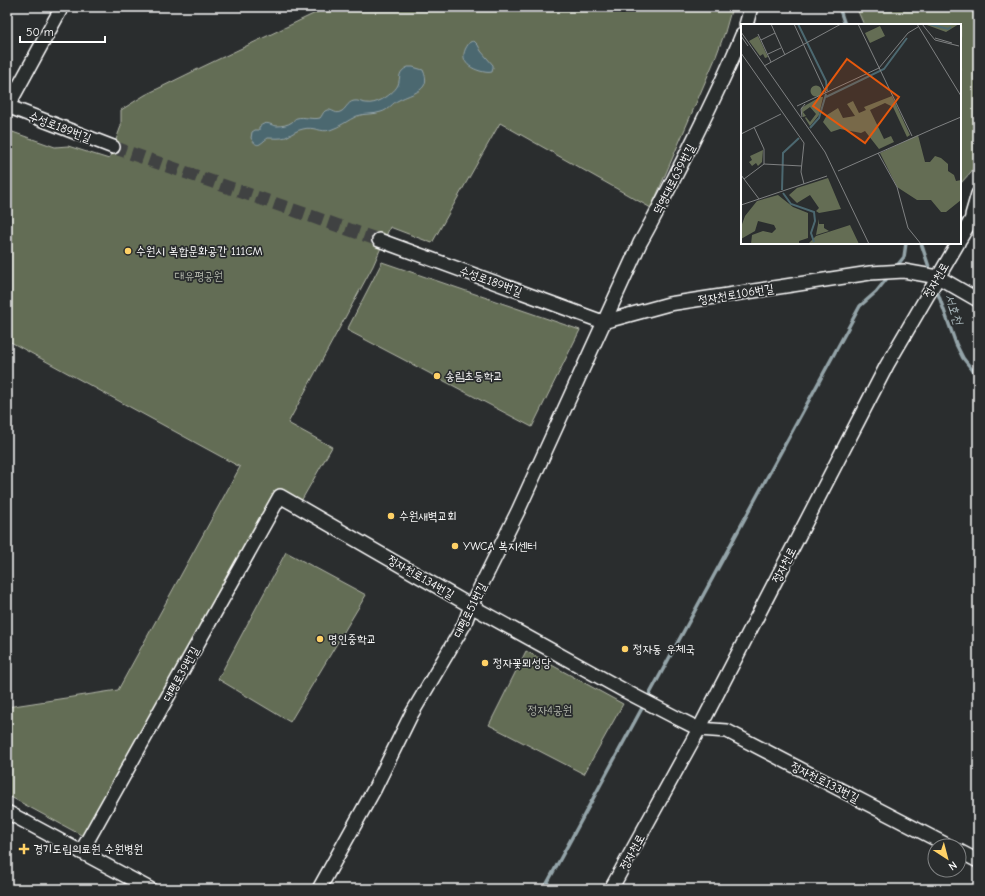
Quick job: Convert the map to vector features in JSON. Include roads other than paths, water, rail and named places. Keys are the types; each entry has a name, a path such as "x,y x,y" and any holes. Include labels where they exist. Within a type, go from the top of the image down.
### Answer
{"street":[{"name":"수성로189번길","path":"62,7 7,107 113,147"},
{"path":"746,24 751,7"},
{"name":"덕영대로639번길","path":"604,322 640,243 712,105 741,38"},
{"path":"974,217 978,194"},
{"name":"정자천로","path":"961,238 978,208"},
{"name":"수성로189번길","path":"379,240 604,322"},
{"name":"정자천로","path":"611,889 699,729 895,350 957,244"},
{"name":"정자천로106번길","path":"604,322 669,304 870,274 904,271 938,277"},
{"path":"938,277 977,300"},
{"name":"대평로51번길","path":"319,889 375,788 412,715 464,625 471,606 518,511 604,322"},
{"name":"정자천로134번길","path":"280,496 471,606 625,691 699,729"},
{"name":"대평로39번길","path":"81,852 280,496"},
{"name":"정자천로133번길","path":"699,729 727,731 933,838"},
{"path":"7,812 150,889"},
{"path":"967,856 978,861"}],"water":[{"path":"474,41 493,65 492,72 474,69 464,60 467,47 470,42"},
{"path":"408,67 423,70 425,83 423,87 415,93 397,101 384,111 357,116 327,131 307,128 297,131 284,138 268,138 257,145 251,138 252,132 259,130 259,127 264,124 283,126 297,118 320,118 327,110 338,113 354,101 374,103 379,101 388,96 395,89 398,85 402,71"}],"waterway":[{"name":"서호천","path":"839,7 845,24"},
{"path":"895,268 904,257 906,244"},
{"name":"서호천","path":"921,244 931,273"},
{"path":"544,889 860,306 876,292 889,276"},
{"name":"서호천","path":"936,288 956,344 963,358 978,377"}],"tunnel":[{"path":"113,147 379,240"}],"place":[{"name":"수원시 복합문화공간 111CM","path":"128,251"},
{"name":"송림초등학교","path":"437,376"},
{"name":"수원새벽교회","path":"391,516"},
{"name":"YWCA 복지센터","path":"455,546"},
{"name":"명인중학교","path":"320,639"},
{"name":"정자동 우체국","path":"625,649"},
{"name":"정자꽃뫼성당","path":"485,663"},
{"name":"경기도립의료원 수원병원","path":"24,849"}],"park label":[{"name":"대유평공원","path":"199,276"},
{"name":"정자4공원","path":"550,710"}]}
